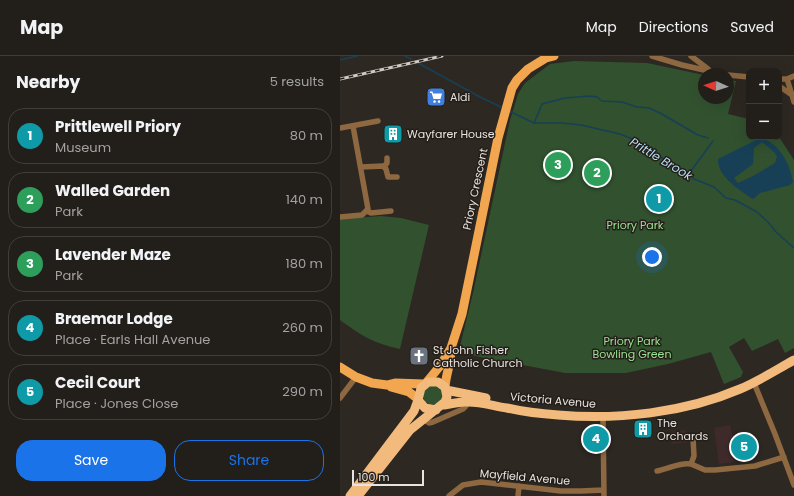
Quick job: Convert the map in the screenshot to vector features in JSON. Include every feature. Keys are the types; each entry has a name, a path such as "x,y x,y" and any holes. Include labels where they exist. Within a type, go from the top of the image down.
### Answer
{"highway":[{"name":"Victoria Avenue","path":"446,388 524,406 599,411 643,407 691,399 738,384 794,354"},
{"name":"Victoria Avenue","path":"440,407 477,402 509,409 544,414 602,417 643,413 692,404 724,395 754,382 794,360"},
{"path":"350,496 414,412 421,388 425,383 434,381 446,388 447,397 440,407 423,419 403,438 358,496"},
{"path":"418,400 425,408 440,407"}],"main road":[{"name":"Priory Crescent","path":"446,388 452,348 462,314 498,138 508,99 517,80 528,69 546,58 554,56"},
{"name":"Priory Crescent","path":"425,383 440,366 452,348"},
{"path":"340,366 356,377 372,383 387,385 409,392 418,400"},
{"path":"387,385 395,383 425,383"}],"street":[{"path":"652,56 698,68"},
{"path":"691,56 706,68"},
{"path":"734,76 746,78"},
{"path":"782,79 787,79 794,76"},
{"path":"787,79 794,102"},
{"path":"782,88 792,95"},
{"path":"340,128 378,121"},
{"path":"340,217 362,215 367,211 368,206 353,126"},
{"path":"384,167 387,163 387,158"},
{"path":"361,167 384,167"},
{"path":"384,167 388,177 397,177"},
{"path":"367,211 392,211"},
{"path":"340,398 356,377"},
{"path":"754,382 794,485"},
{"path":"423,419 429,423 433,422 463,409 466,404"},
{"path":"602,417 604,493"},
{"path":"691,464 694,456 693,438"},
{"path":"657,471 682,464 691,464 705,470 755,466 784,457"},
{"name":"Mayfield Avenue","path":"449,496 463,485 480,482 604,493"},
{"path":"518,496 520,486"}],"shaded area":[{"path":"730,425 732,435 735,436 733,462 719,464 714,428"},
{"path":"686,430 688,442 672,444 670,432"}],"green space":[{"name":"Priory Park","path":"574,61 647,63 698,74 698,104 730,104 728,114 746,118 746,140 781,140 794,160 794,348 785,353 778,339 752,351 744,338 729,347 743,372 741,377 724,384 711,352 668,364 626,373 565,373 466,354 459,350 473,293 510,120 518,94 525,83 550,64"},
{"path":"381,216 401,218 429,225 400,349 368,338 340,320 340,219"},
{"path":"433,385 440,388 443,395 440,402 433,405 426,402 423,395 426,388"}],"water":[{"path":"756,140 767,140 778,149 786,161 792,175 793,182 790,185 760,193 753,199 742,192 725,177 719,165 718,159","holes":["762,142 777,156 775,163 753,176 738,183 734,178 753,164 754,148"]}],"waterway":[{"name":"Prittle Brook","path":"340,60 357,56"},
{"name":"Prittle Brook","path":"405,56 411,59"},
{"name":"Prittle Brook","path":"418,63 501,107"},
{"path":"534,123 542,104 565,98 590,96 597,97 602,101 622,102 637,107 649,108 698,135 708,138"},
{"name":"Prittle Brook","path":"509,111 534,123 581,125 620,134 635,140 694,179 714,187 726,198 735,200 757,212 794,248"},
{"path":"688,175 713,141"}],"railway":[{"path":"340,79 442,56"}],"place":[{"name":"Aldi","path":"436,97"},
{"name":"Wayfarer House","path":"393,134"},
{"name":"Lavender Maze","path":"558,165"},
{"name":"Walled Garden","path":"597,173"},
{"name":"Prittlewell Priory","path":"659,199"},
{"name":"St John Fisher Catholic Church","path":"419,356"},
{"name":"The Orchards","path":"643,429"},
{"name":"Braemar Lodge","path":"596,439"},
{"name":"Cecil Court","path":"744,447"}],"park label":[{"name":"Priory Park Bowling Green","path":"632,347"}]}
